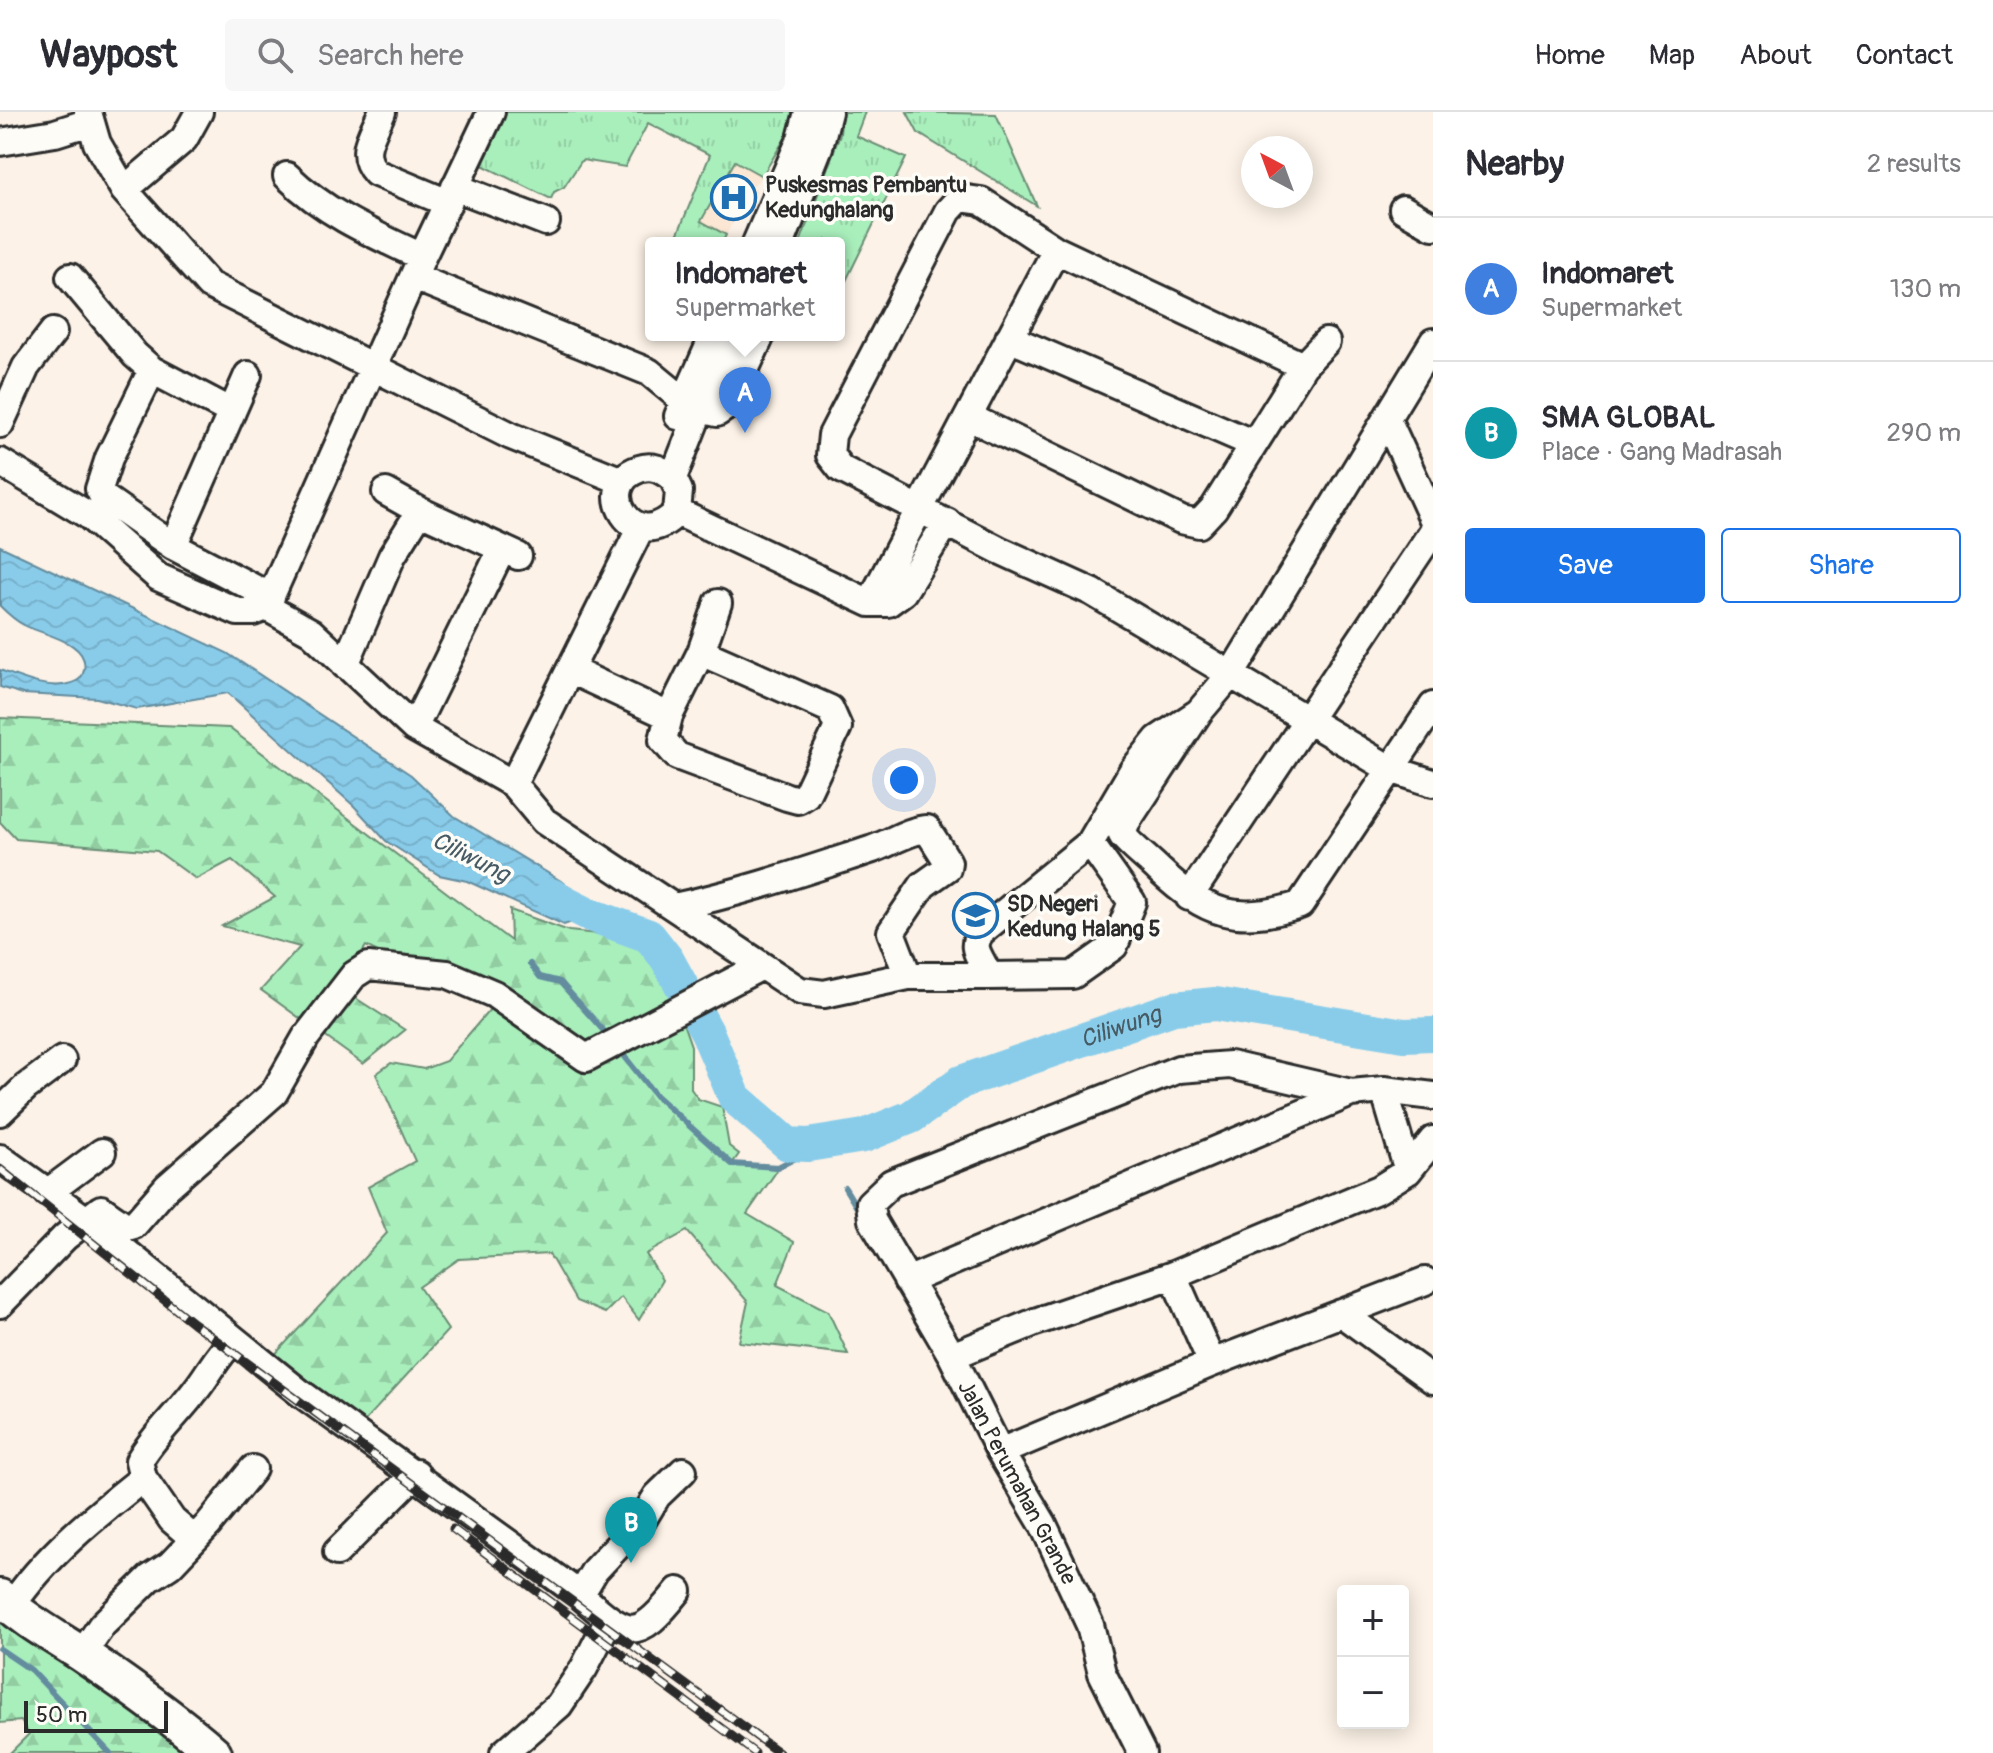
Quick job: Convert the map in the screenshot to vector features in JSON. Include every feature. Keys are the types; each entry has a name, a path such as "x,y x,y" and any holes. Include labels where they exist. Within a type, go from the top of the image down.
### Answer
{"main road":[{"path":"6,1602 39,1629 82,1654 182,1725 214,1753"}],"street":[{"path":"124,190 184,139 199,112"},
{"path":"382,112 365,153 368,164 376,173 546,222"},
{"path":"0,462 88,515 158,577 238,612 253,612 268,602 491,112"},
{"path":"759,237 801,139 808,112"},
{"path":"783,237 819,147 828,112"},
{"path":"0,142 55,133 89,117 97,143 124,190 209,285 511,436 622,481"},
{"path":"800,237 822,168 819,147"},
{"path":"287,176 317,203 418,267 649,372 692,405 717,413 729,405 758,341"},
{"path":"1303,366 1056,250 981,201 960,198 948,211 832,435 830,455 841,469 922,507 999,550 1092,592 1390,769 1433,783"},
{"path":"1403,209 1433,226"},
{"path":"870,603 1056,250"},
{"path":"70,277 135,355 152,370 232,412"},
{"path":"0,424 26,367 53,332"},
{"path":"1009,338 1254,444"},
{"path":"666,473 712,341"},
{"path":"692,405 735,341"},
{"path":"969,417 1181,520 1199,524 1214,508 1303,366 1326,342"},
{"path":"1433,342 1232,673 1199,712 1127,821 1122,835 1189,897 1215,912 1242,916 1300,905 1433,706"},
{"path":"152,370 109,458 99,489 103,497 173,546 268,602 311,632 414,728 513,784 544,821 786,986 813,994 908,976 1073,975 1114,946 1132,902 1090,843"},
{"path":"173,546 248,375"},
{"path":"1387,419 1433,519"},
{"path":"645,466 666,473 679,491 677,512 664,524 641,527 628,521 620,509 618,495 622,481 632,471 645,466"},
{"path":"386,492 510,553 414,728"},
{"path":"345,665 392,556 420,511"},
{"path":"677,512 870,603 888,603 903,592 947,522"},
{"path":"513,784 641,527"},
{"path":"1189,897 1433,531"},
{"path":"701,652 830,709 838,727 813,785 798,800 677,756 663,740 669,716 701,652 718,603"},
{"path":"570,670 669,716"},
{"path":"988,976 974,950 975,939 988,924 1040,887 1090,843 1133,770 1158,739 1199,712"},
{"path":"674,907 794,874 891,844 916,829 927,829 948,862 947,868 923,885 891,932 908,976"},
{"path":"0,1304 85,1219 101,1209 127,1227 134,1225 167,1187 274,1093 306,1037 354,975 368,966 447,974 494,994 586,1058 760,967"},
{"path":"0,1112 26,1087 62,1060"},
{"name":"Jalan Perumahan Grande","path":"1142,1753 1102,1673 1090,1625 1069,1577 1000,1452 952,1356 872,1220 870,1203 891,1183 1179,1069 1230,1065 1351,1093"},
{"path":"1384,1090 1408,1171"},
{"path":"907,1281 1351,1093 1384,1090 1433,1096"},
{"path":"952,1356 1035,1322 1173,1275 1379,1189 1408,1171 1433,1142"},
{"path":"47,1193 102,1152"},
{"path":"0,1158 85,1219 299,1392 416,1473 609,1619 629,1631 639,1630 678,1591"},
{"path":"1173,1275 1212,1363"},
{"path":"1000,1452 1212,1363 1425,1281"},
{"path":"1341,1313 1433,1380"},
{"path":"194,1539 172,1520 143,1478 139,1461 150,1442 174,1417 218,1355 234,1340"},
{"path":"82,1654 102,1625 194,1539 253,1469"},
{"path":"580,1595 595,1570 643,1519 657,1496 683,1471"},
{"path":"337,1552 416,1473"},
{"path":"6,1602 143,1478"},
{"path":"504,1753 559,1705 584,1668 609,1619"}],"shaded area":[{"name":"Puskesmas Pembantu Kedunghalang","path":"735,160 762,176 752,187 757,191 749,206 743,203 726,235 700,221"}],"green space":[{"path":"496,112 793,112 787,135 762,176 735,161 701,221 725,237 676,237 710,155 648,123 625,167 582,160 564,187 554,192 551,199 476,162"},
{"path":"842,112 865,112 856,136 906,158 845,283 845,237 802,237 840,134"},
{"path":"907,112 996,114 1037,206 918,133"},
{"path":"0,718 229,728 511,941 510,910 569,931 646,939 668,980 691,1046 691,1089 698,1099 722,1107 729,1146 739,1154 732,1164 778,1169 747,1214 794,1242 777,1285 828,1311 848,1354 739,1342 748,1302 687,1231 646,1254 662,1280 639,1320 621,1297 605,1313 576,1301 549,1254 459,1259 419,1287 448,1330 363,1423 268,1362 387,1233 368,1187 415,1161 376,1074 391,1063 424,1069 446,1061 491,1008 366,946 340,988 405,1030 363,1064 261,990 300,947 222,926 275,897 232,860 196,879 157,851 16,839 0,822"},
{"path":"0,1607 196,1753 10,1753 29,1734 21,1721 0,1723"}],"water":[{"path":"0,546 227,653 411,775 454,816 587,897 591,915 564,925 467,881 439,875 386,841 354,806 228,693 137,709 97,698 23,694 0,687 0,670 54,685 77,681 84,670 84,660 80,652 63,640 24,625 0,606"}],"waterway":[{"name":"Ciliwung","path":"551,895 591,915 649,936 667,959 707,1032 735,1098 788,1144 808,1145 864,1136 911,1117 961,1082 1174,1008 1215,1004 1404,1035 1433,1034"},
{"name":"Ciliwung","path":"530,964 540,977 560,982 611,1039"},
{"name":"Ciliwung","path":"618,1048 656,1096 732,1164 778,1167 827,1142"},
{"path":"845,1188 862,1216"},
{"path":"0,1649 31,1670 110,1753"}],"railway":[{"path":"0,1169 193,1323 779,1753"},
{"path":"453,1529 755,1753"}],"place":[{"name":"Puskesmas Pembantu Kedunghalang","path":"734,197"},
{"name":"Indomaret","path":"745,433"},
{"name":"SD Negeri Kedung Halang 5","path":"976,916"},
{"name":"SMA GLOBAL","path":"631,1563"}]}
